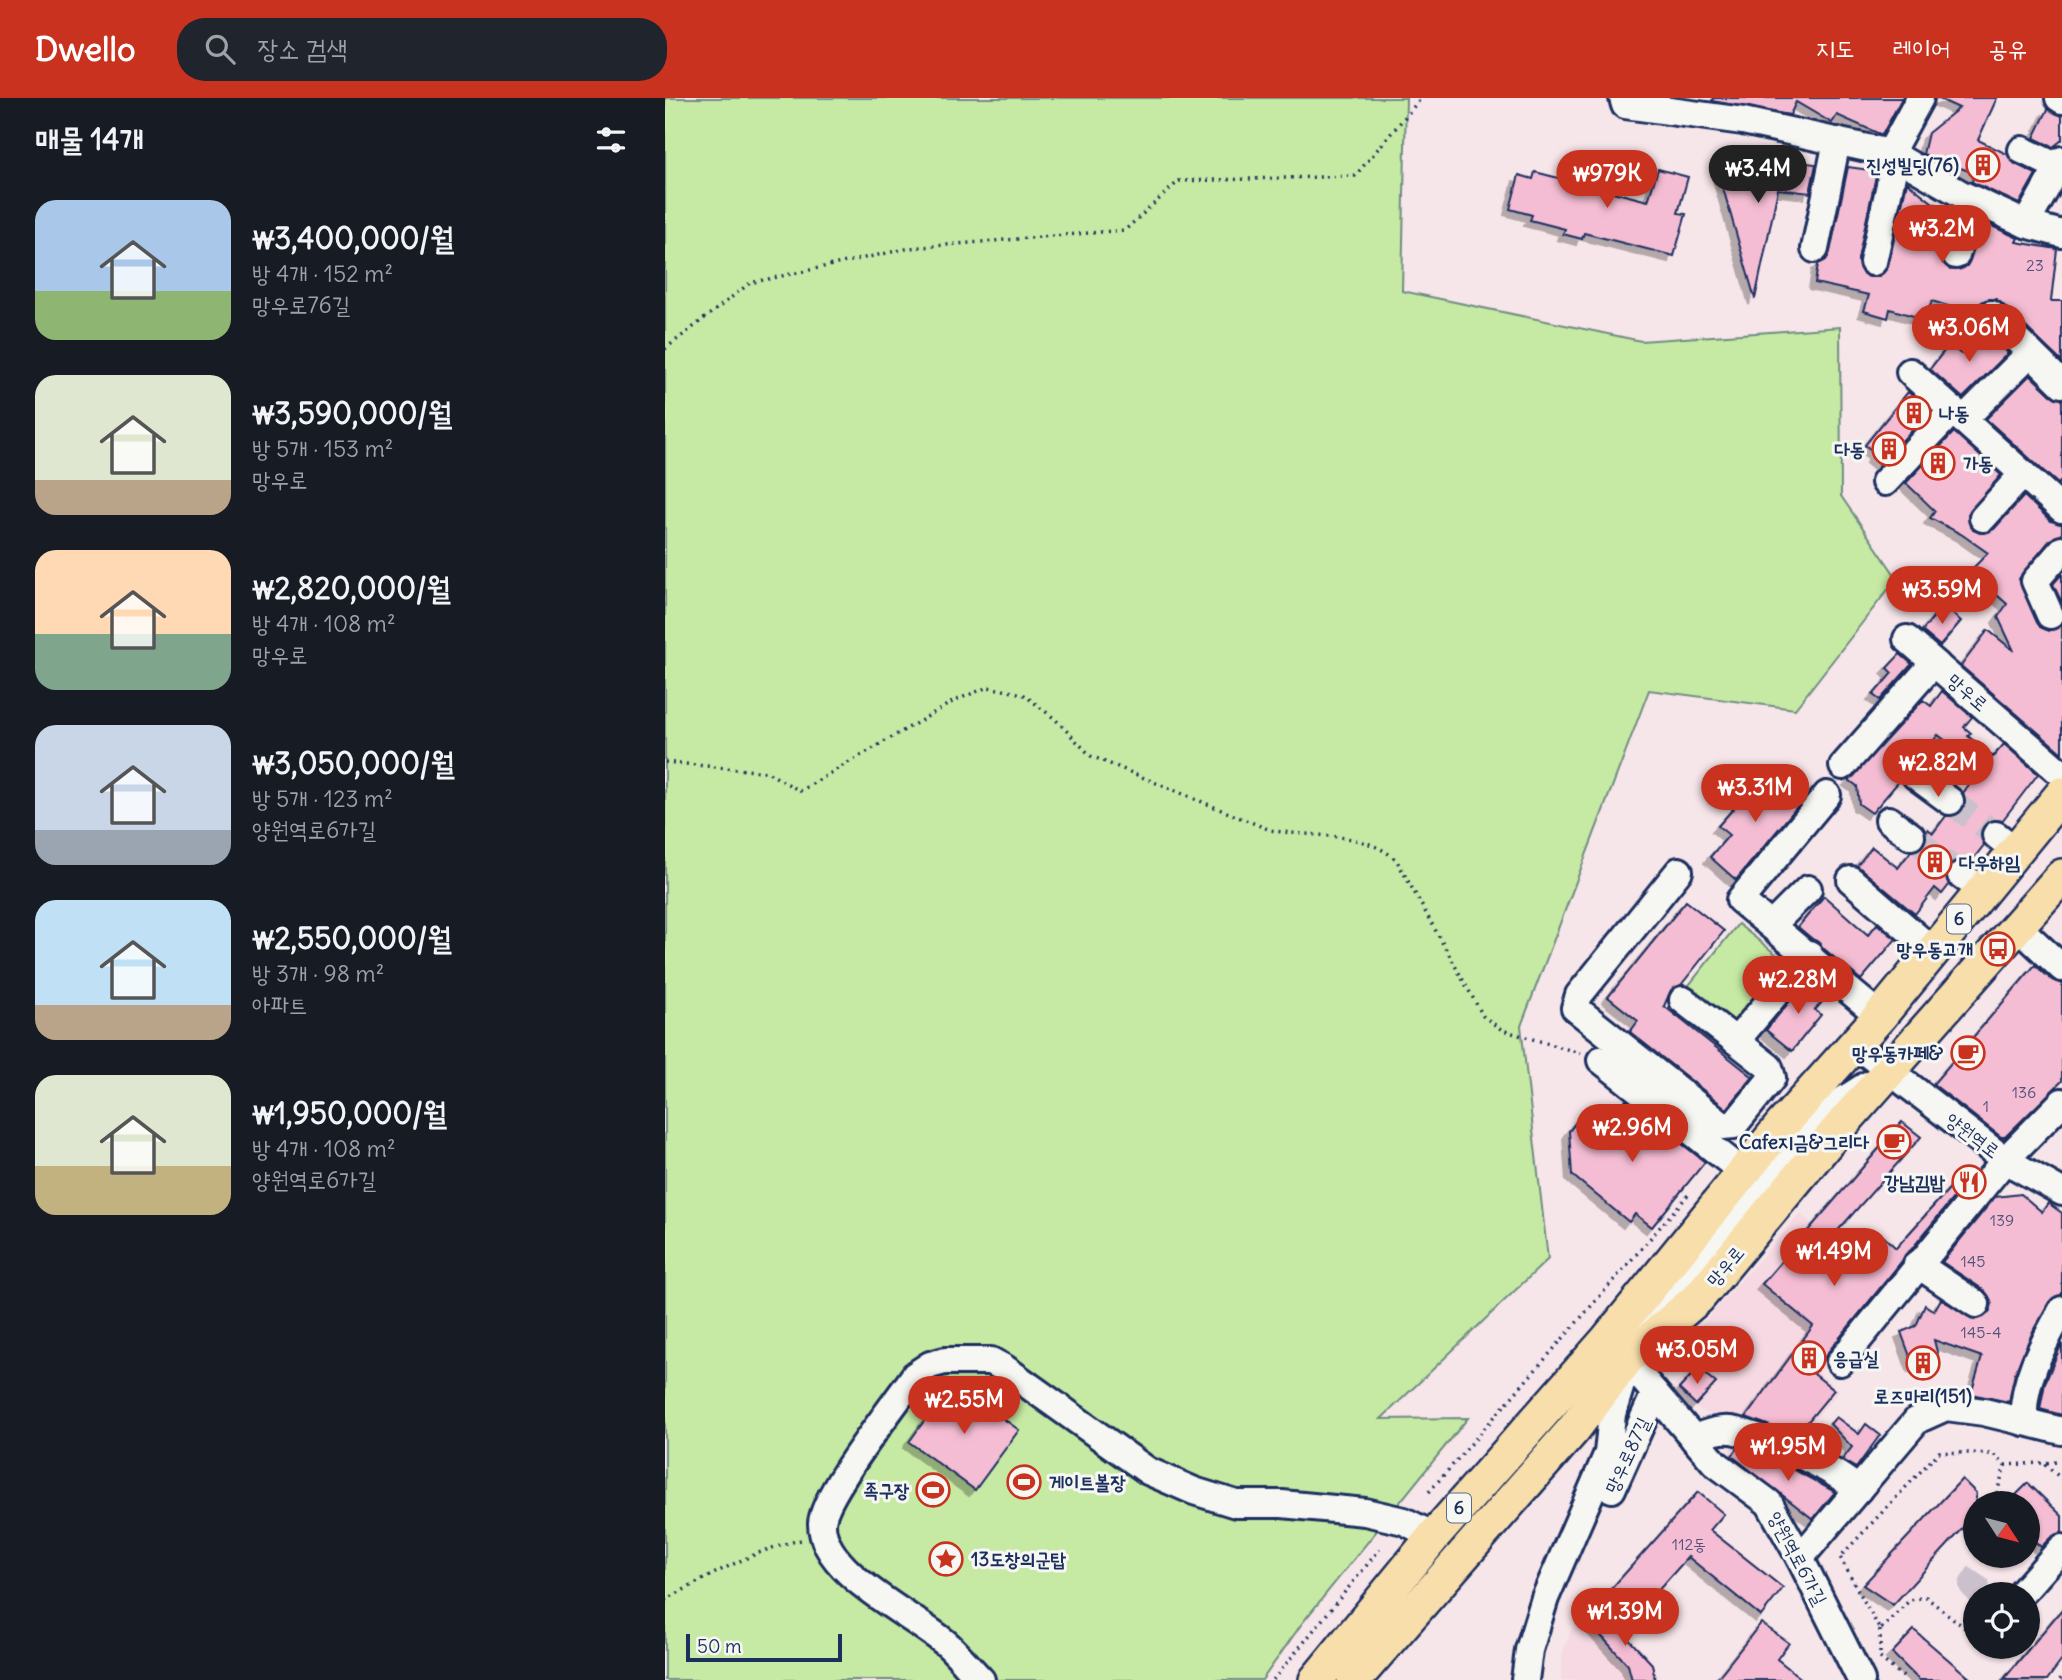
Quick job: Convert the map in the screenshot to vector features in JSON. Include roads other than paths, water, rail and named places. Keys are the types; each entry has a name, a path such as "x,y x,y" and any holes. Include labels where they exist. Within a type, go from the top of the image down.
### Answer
{"main road":[{"name":"망우로","path":"1354,1680 1573,1430 1617,1349 1743,1172 1880,1016 1933,951 1972,882 2005,843 2062,794"},
{"name":"망우로","path":"1316,1680 1434,1536 1617,1349 1698,1298 1889,1071 2062,876"}],"street":[{"path":"1623,98 1625,105 1749,109 1837,141 1893,155 1974,200 2026,224 2062,234"},
{"path":"1873,262 1893,155 1920,98"},
{"path":"1815,249 1837,141"},
{"path":"2022,150 2060,164 2026,224"},
{"path":"1955,255 1974,200"},
{"path":"1991,314 2062,384"},
{"path":"1885,482 2031,353"},
{"path":"1910,372 2062,509"},
{"path":"1983,518 2023,474"},
{"path":"2050,615 2035,581 2062,550"},
{"name":"망우로","path":"1907,639 2062,774"},
{"name":"망우로","path":"1843,766 1929,666 1937,665"},
{"path":"1916,776 1950,801"},
{"path":"1827,795 1740,900 1809,954 1880,1016"},
{"path":"1889,820 1910,836"},
{"path":"1679,872 1579,995 1575,1008 1728,1128 1734,1125 1772,1078 1769,1067 1683,1000"},
{"path":"1850,880 1933,951"},
{"path":"1772,925 1808,889"},
{"path":"2016,925 2062,968"},
{"path":"1736,1041 1809,954"},
{"name":"양원역로","path":"1855,1045 2005,1160 2062,1192"},
{"path":"1601,1060 1743,1172"},
{"path":"1810,1094 1889,1071"},
{"path":"1840,1362 1917,1264 2005,1160 2062,1102"},
{"path":"1917,1264 1976,1304"},
{"path":"2024,1422 2023,1410 2033,1368 2059,1322"},
{"name":"망우로87길","path":"1543,1680 1557,1607 1655,1394 1617,1349"},
{"name":"망우로87길","path":"1525,1680 1529,1650 1545,1598 1608,1452 1617,1349"},
{"path":"981,1680 949,1645 847,1572 824,1536 822,1520 837,1485 915,1375 930,1365 944,1361 976,1360 1005,1367 1148,1471 1194,1491 1235,1504 1282,1504 1365,1512 1403,1521 1434,1536"},
{"name":"양원역로6가길","path":"1655,1394 1715,1462 1769,1503 1800,1558 1861,1680"},
{"path":"1800,1558 1917,1420 1946,1407 2062,1431"},
{"path":"1694,1439 1704,1434 1734,1430 1815,1463 1857,1490"},
{"path":"2032,1582 2062,1548"}],"tunnel":[{"path":"1950,801 1996,835"},
{"path":"1911,836 1961,875"},
{"path":"1974,1582 1983,1568"}],"place":[{"name":"진성빌딩(76)","path":"1983,165"},
{"name":"나동","path":"1914,413"},
{"name":"다동","path":"1889,449"},
{"name":"가동","path":"1938,463"},
{"name":"다우하임","path":"1935,862"},
{"name":"망우동고개","path":"1998,949"},
{"name":"망우동카페&","path":"1968,1053"},
{"name":"Cafe지금&그리다","path":"1894,1142"},
{"name":"강남김밥","path":"1969,1182"},
{"name":"응급실","path":"1809,1358"},
{"name":"로즈마리(151)","path":"1923,1363"},
{"name":"게이트볼장","path":"1024,1482"},
{"name":"족구장","path":"933,1490"},
{"name":"13도창의군탑","path":"946,1559"}]}
